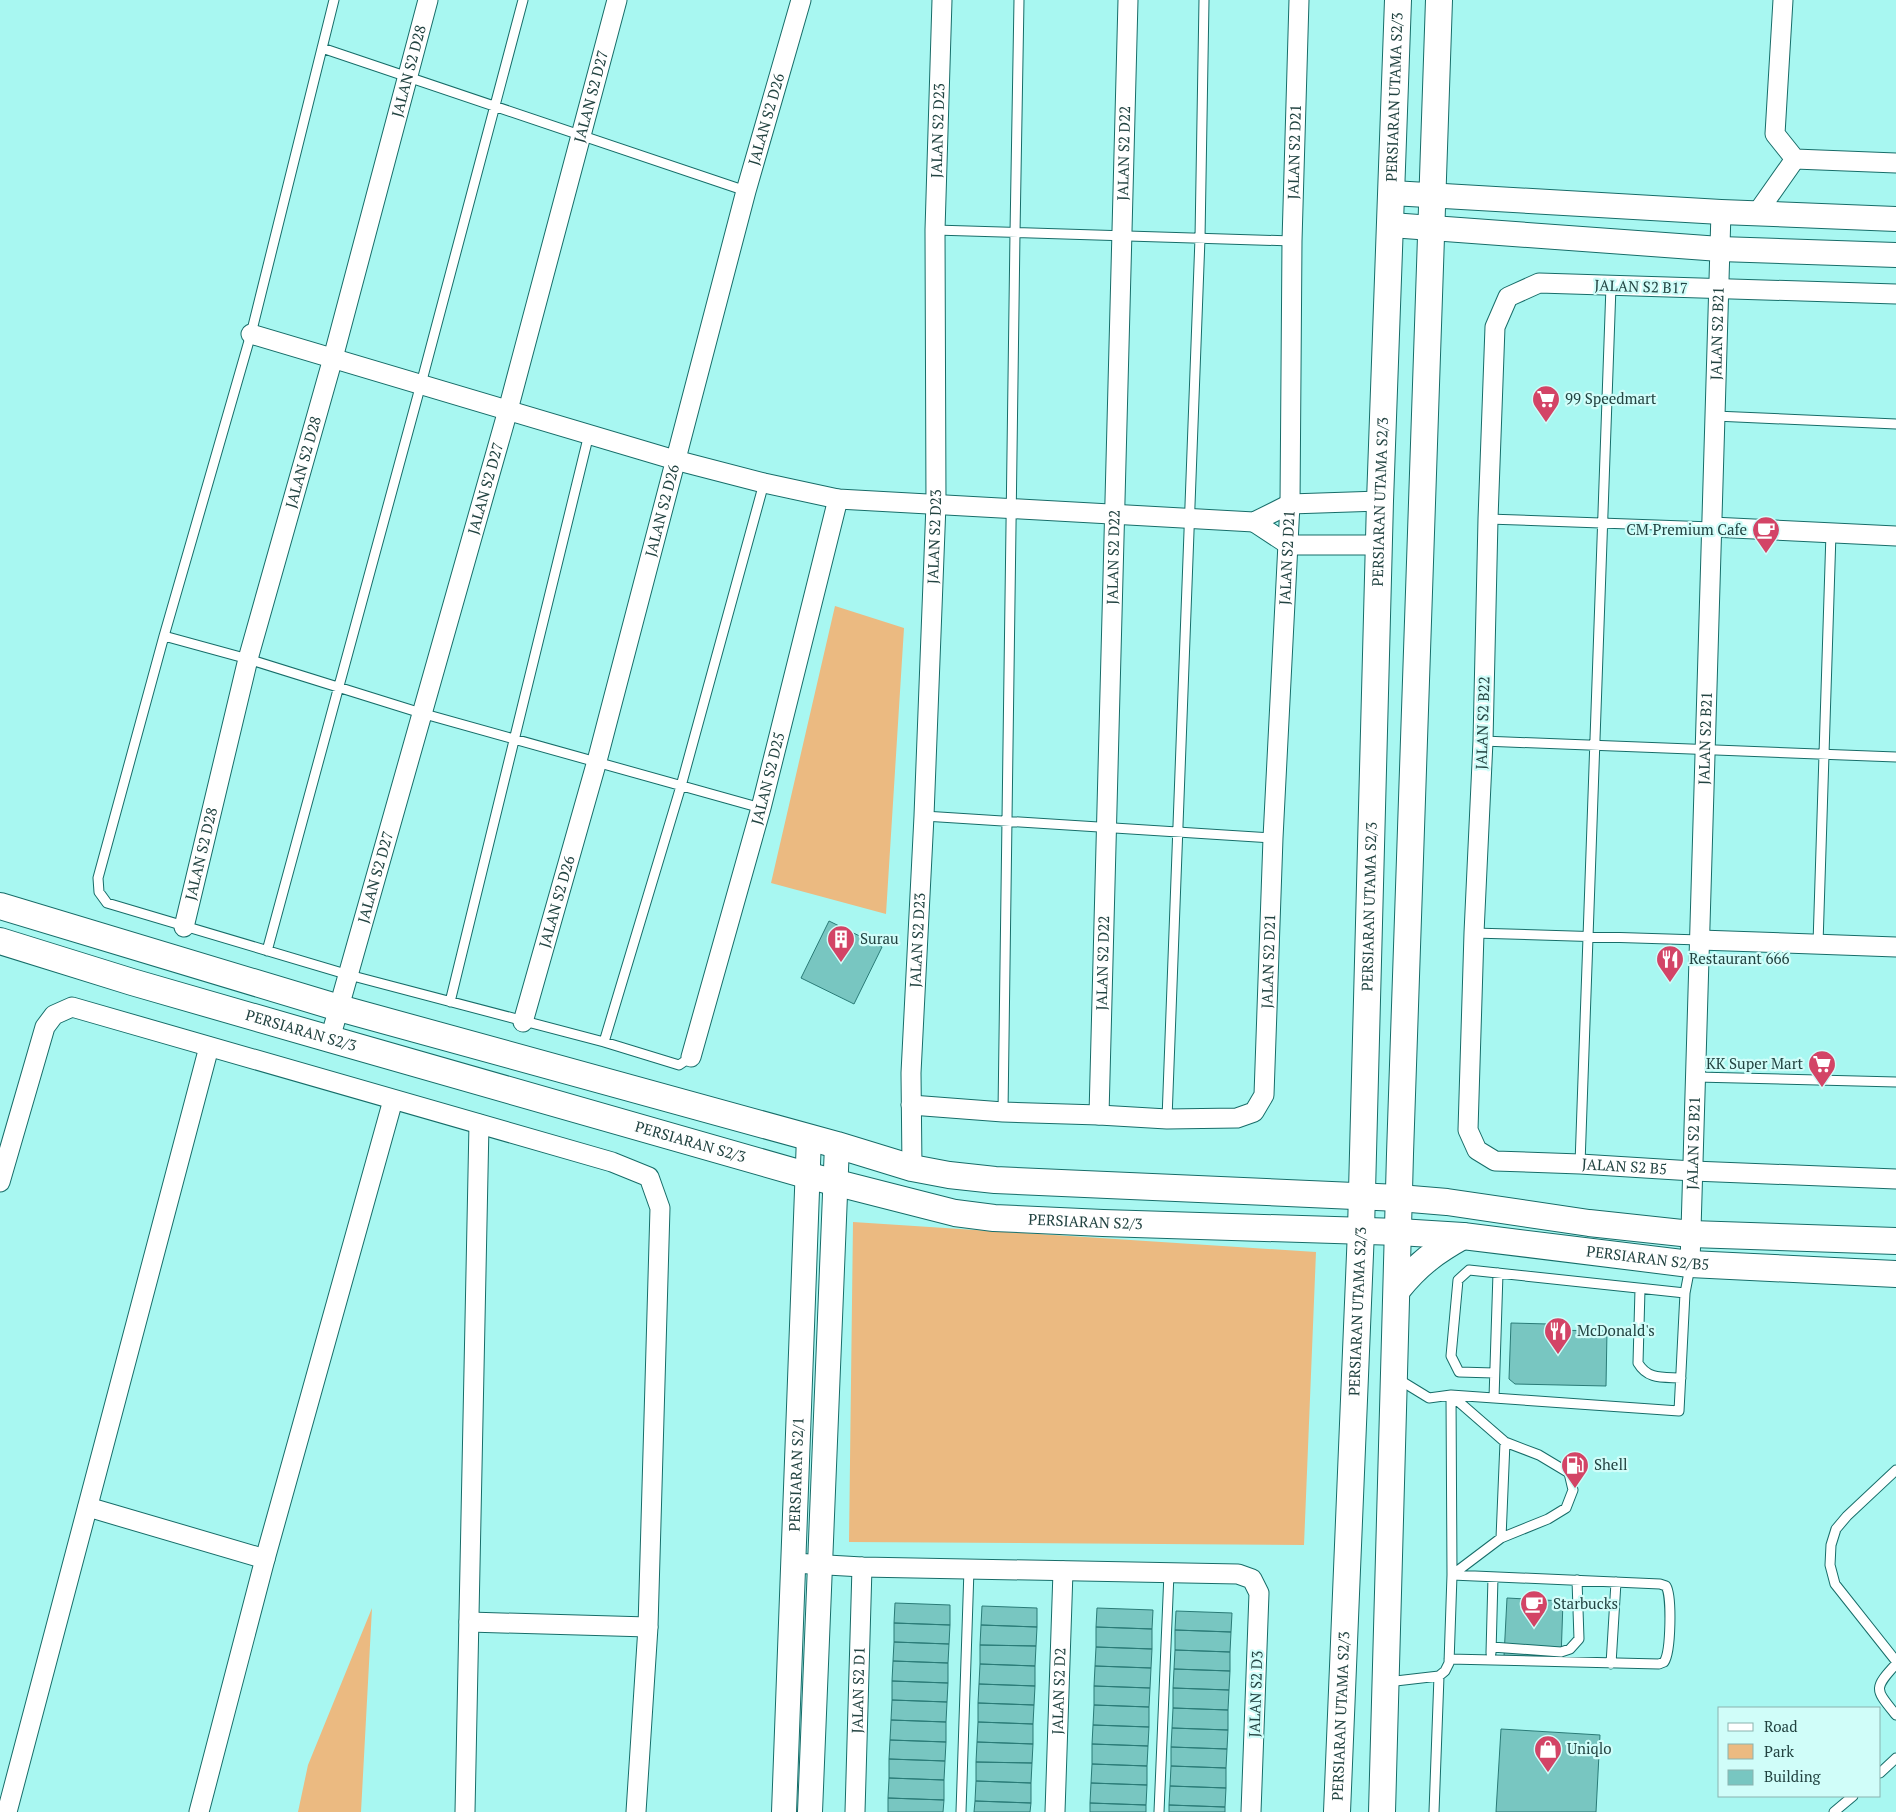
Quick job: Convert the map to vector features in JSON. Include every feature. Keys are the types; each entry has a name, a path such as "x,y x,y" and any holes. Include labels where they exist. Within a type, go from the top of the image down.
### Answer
{"main road":[{"name":"PERSIARAN UTAMA S2/3","path":"1337,1812 1361,1230 1380,501 1398,0"},
{"path":"1382,1812 1398,1289 1400,1154 1439,0"},
{"name":"PERSIARAN S2/B5","path":"0,906 339,1008 809,1137 912,1168 949,1176 1043,1183 1214,1188 1399,1198 1447,1202 1589,1224 1691,1234 1896,1241"},
{"name":"PERSIARAN S2/3","path":"0,941 132,982 806,1175 956,1213 994,1218 1399,1232"},
{"path":"1400,1154 1415,1180 1447,1202"},
{"name":"PERSIARAN S2/B5","path":"1399,1232 1463,1236 1690,1264 1896,1274"},
{"path":"1398,1289 1412,1271 1427,1258 1463,1236"}],"street":[{"name":"JALAN S2 D28","path":"184,927 248,659 333,358 428,0"},
{"name":"JALAN S2 D27","path":"330,1039 508,410 617,0"},
{"name":"JALAN S2 D26","path":"523,1022 597,761 746,191 801,0"},
{"name":"JALAN S2 D23","path":"912,1168 911,1073 924,816 936,504 935,230 942,0"},
{"name":"JALAN S2 D22","path":"1099,1114 1128,0"},
{"name":"JALAN S2 D21","path":"1168,1118 1237,1118 1254,1112 1264,1095 1273,838 1289,545 1292,241 1299,0"},
{"path":"1783,0 1775,134 1795,159 1896,163"},
{"path":"1757,214 1795,159"},
{"path":"1392,193 1757,214 1896,218"},
{"name":"JALAN S2 B21","path":"1690,1264 1721,212"},
{"path":"1390,225 1720,249 1896,255"},
{"name":"JALAN S2 B17","path":"1508,297 1539,283 1896,294"},
{"name":"JALAN S2 B22","path":"1477,1150 1468,1130 1474,933 1483,741 1494,327 1508,297"},
{"path":"251,334 675,460 838,500 1254,522 1289,545 1380,545"},
{"name":"JALAN S2 D25","path":"690,1057 761,808 838,500"},
{"path":"1254,522 1290,504 1380,501"},
{"path":"1712,527 1896,536"},
{"path":"1700,940 1896,947"},
{"path":"0,1182 45,1027 54,1014 72,1007 612,1162 649,1176 660,1208 648,1627 636,1812"},
{"path":"8,1812 209,1047"},
{"path":"199,1812 265,1559 393,1100"},
{"path":"911,1105 1003,1112 1168,1118"},
{"path":"465,1812 479,1124"},
{"name":"PERSIARAN S2/1","path":"784,1812 806,1175 809,1137"},
{"name":"PERSIARAN S2/1","path":"810,1812 837,1145"},
{"name":"JALAN S2 B5","path":"1477,1150 1495,1162 1580,1164 1693,1171 1896,1179"},
{"path":"88,1507 265,1559"},
{"path":"793,1563 1169,1573"},
{"name":"JALAN S2 D1","path":"855,1812 862,1566"},
{"name":"JALAN S2 D2","path":"1055,1812 1063,1571"},
{"name":"JALAN S2 D3","path":"1169,1573 1238,1574 1252,1579 1260,1593 1252,1812"},
{"path":"469,1622 648,1627"}],"lane":[{"path":"334,0 251,334 164,636 98,878 98,892 107,903 349,975 604,1042 680,1065 690,1057"},
{"path":"267,951 523,0"},
{"path":"1003,1112 1019,0"},
{"path":"1168,1118 1200,238 1204,0"},
{"path":"322,48 746,191"},
{"path":"935,230 1292,241"},
{"path":"1580,1164 1611,286"},
{"path":"1715,416 1896,424"},
{"path":"450,1002 589,434"},
{"path":"604,1042 681,786 764,483"},
{"path":"1488,519 1712,527"},
{"path":"1818,944 1831,533"},
{"path":"164,636 248,659 421,713 761,808"},
{"path":"1483,741 1896,757"},
{"path":"924,816 1273,838"},
{"path":"1474,933 1700,940"},
{"path":"1696,1077 1896,1082"},
{"path":"1395,1378 1429,1398 1452,1395 1679,1411 1685,1293 1690,1264"},
{"path":"1494,1373 1459,1372 1451,1356 1458,1280 1469,1270 1640,1290 1685,1293"},
{"path":"1494,1398 1498,1273"},
{"path":"1640,1290 1638,1363 1643,1372 1651,1376 1681,1378"},
{"path":"1452,1395 1505,1442 1539,1455 1569,1473 1573,1490 1566,1508 1548,1519 1501,1538 1452,1575"},
{"path":"1387,1682 1439,1676 1445,1671 1449,1661 1452,1575 1452,1395"},
{"path":"1501,1538 1505,1442"},
{"path":"1896,1470 1846,1516 1836,1529 1830,1545 1830,1565 1835,1584 1896,1662 1882,1679 1879,1687 1880,1695 1896,1715"},
{"path":"961,1812 969,1568"},
{"path":"1159,1812 1169,1573"},
{"path":"1449,1661 1491,1660 1660,1664 1664,1662 1668,1652 1670,1596 1666,1586 1660,1584 1452,1575"},
{"path":"1491,1660 1493,1577"},
{"path":"1492,1647 1561,1652 1570,1649 1579,1639 1577,1580"},
{"path":"1611,1664 1616,1582"},
{"path":"1434,1812 1439,1676"},
{"path":"1881,1771 1896,1758"},
{"path":"1834,1812 1852,1797"}],"green space":[{"path":"835,606 904,628 886,914 771,883"},
{"path":"853,1222 1316,1252 1304,1545 849,1542"},
{"path":"372,1608 361,1812 298,1812 308,1765"}],"building":[{"name":"Surau","path":"829,921 882,947 854,1004 801,978"},
{"name":"McDonald's","path":"1511,1323 1548,1324 1548,1330 1607,1331 1606,1386 1515,1384 1509,1379"},
{"name":"Starbucks","path":"1507,1598 1563,1601 1561,1659 1504,1656"},
{"path":"895,1603 950,1605 950,1625 894,1623"},
{"path":"982,1606 1037,1608 1037,1627 981,1625"},
{"path":"1097,1608 1153,1610 1152,1629 1096,1627"},
{"path":"1176,1611 1232,1613 1231,1632 1175,1630"},
{"path":"894,1623 950,1625 949,1644 894,1642"},
{"path":"981,1625 1037,1627 1036,1646 980,1645"},
{"path":"1096,1627 1152,1629 1152,1649 1096,1647"},
{"path":"1175,1630 1231,1632 1230,1652 1175,1650"},
{"path":"894,1642 949,1644 948,1663 893,1661"},
{"path":"980,1645 1036,1646 1035,1666 980,1664"},
{"path":"1096,1647 1152,1649 1151,1668 1095,1666"},
{"path":"1175,1650 1230,1652 1230,1671 1174,1669"},
{"path":"893,1661 948,1663 948,1683 892,1681"},
{"path":"980,1664 1035,1666 1035,1686 979,1684"},
{"path":"1095,1666 1151,1668 1150,1688 1094,1686"},
{"path":"1174,1669 1230,1671 1229,1690 1173,1688"},
{"path":"892,1681 948,1683 947,1702 892,1700"},
{"path":"979,1684 1035,1686 1034,1705 978,1703"},
{"path":"1094,1686 1150,1688 1149,1707 1094,1705"},
{"path":"1173,1688 1229,1690 1228,1710 1173,1708"},
{"path":"892,1700 947,1702 946,1722 891,1720"},
{"path":"978,1703 1034,1705 1033,1724 978,1722"},
{"path":"1094,1705 1149,1707 1149,1727 1093,1725"},
{"path":"1173,1708 1228,1710 1228,1730 1172,1728"},
{"path":"891,1720 946,1722 946,1742 890,1740"},
{"path":"978,1722 1033,1724 1033,1744 977,1742"},
{"path":"1093,1725 1149,1727 1148,1746 1092,1744"},
{"path":"1172,1728 1228,1730 1227,1749 1171,1747"},
{"name":"Uniqlo","path":"1501,1729 1600,1735 1596,1812 1496,1812"},
{"path":"890,1740 946,1742 945,1761 889,1759"},
{"path":"977,1742 1033,1744 1032,1763 976,1762"},
{"path":"1092,1744 1148,1746 1147,1766 1092,1764"},
{"path":"1171,1747 1227,1749 1226,1768 1171,1766"},
{"path":"889,1759 945,1761 944,1780 889,1778"},
{"path":"976,1762 1032,1763 1031,1783 976,1781"},
{"path":"1092,1764 1147,1766 1147,1785 1091,1783"},
{"path":"1171,1766 1226,1768 1226,1788 1170,1786"},
{"path":"889,1778 944,1780 944,1800 888,1798"},
{"path":"976,1781 1031,1783 1031,1803 975,1801"},
{"path":"1091,1783 1147,1785 1146,1805 1090,1803"},
{"path":"1170,1786 1226,1788 1225,1807 1169,1805"},
{"path":"888,1798 944,1800 943,1812 888,1812"},
{"path":"975,1801 1031,1803 1030,1812 974,1812"},
{"path":"1090,1803 1146,1805 1146,1812 1090,1812"},
{"path":"1169,1805 1225,1807 1225,1812 1169,1812"}],"place":[{"name":"99 Speedmart","path":"1546,423"},
{"name":"CM Premium Cafe","path":"1766,554"},
{"name":"Surau","path":"841,963"},
{"name":"Restaurant 666","path":"1670,983"},
{"name":"KK Super Mart","path":"1822,1088"},
{"name":"McDonald's","path":"1558,1355"},
{"name":"Shell","path":"1575,1489"},
{"name":"Starbucks","path":"1534,1628"},
{"name":"Uniqlo","path":"1548,1773"}]}
